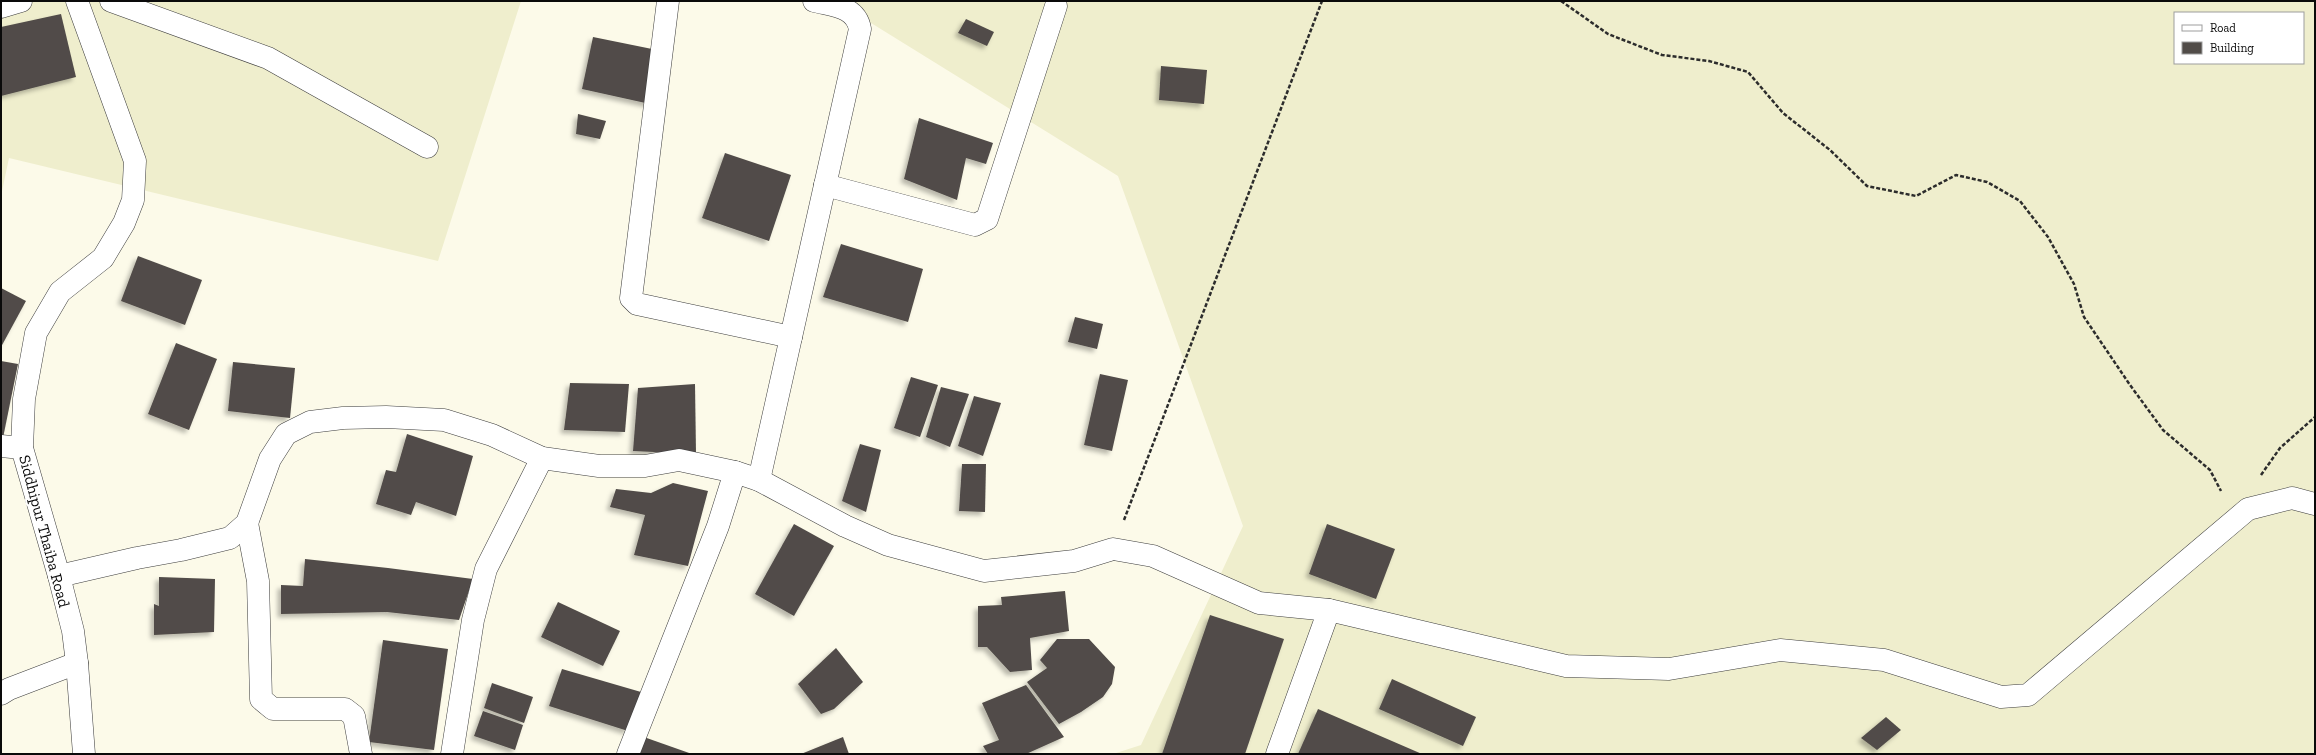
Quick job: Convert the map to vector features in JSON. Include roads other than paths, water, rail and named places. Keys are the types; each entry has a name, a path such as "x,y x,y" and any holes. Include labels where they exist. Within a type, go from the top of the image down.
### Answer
{"street":[{"path":"1,7 21,1"},
{"name":"Siddhipur Thaiba Road","path":"77,1 135,161 133,200 124,224 103,258 60,292 36,333 24,399 22,448 59,576 73,631 84,754"},
{"path":"111,1 268,58 427,147"},
{"path":"668,1 631,298 637,304 791,337"},
{"path":"759,480 860,29 858,19 848,10 814,1"},
{"path":"825,186 975,225 987,219 1056,6"},
{"path":"59,576 230,538 247,523 270,459 286,434 310,422 343,418 386,417 444,420 492,435 542,458 600,466 645,466 679,460 735,472 759,480 825,516 888,545 984,571 1074,561 1113,549 1153,556 1259,603 1329,610 1566,666 1669,669 1780,650 1884,660 2001,697 2028,695 2248,509 2292,498 2315,504"},
{"path":"1,446 22,448"},
{"path":"452,754 473,620 486,569 542,458"},
{"path":"628,754 718,526 735,472"},
{"path":"247,523 258,581 261,699 273,709 345,709 354,716 361,754"},
{"path":"1277,754 1329,610"},
{"path":"1,694 9,689 77,663"}]}
